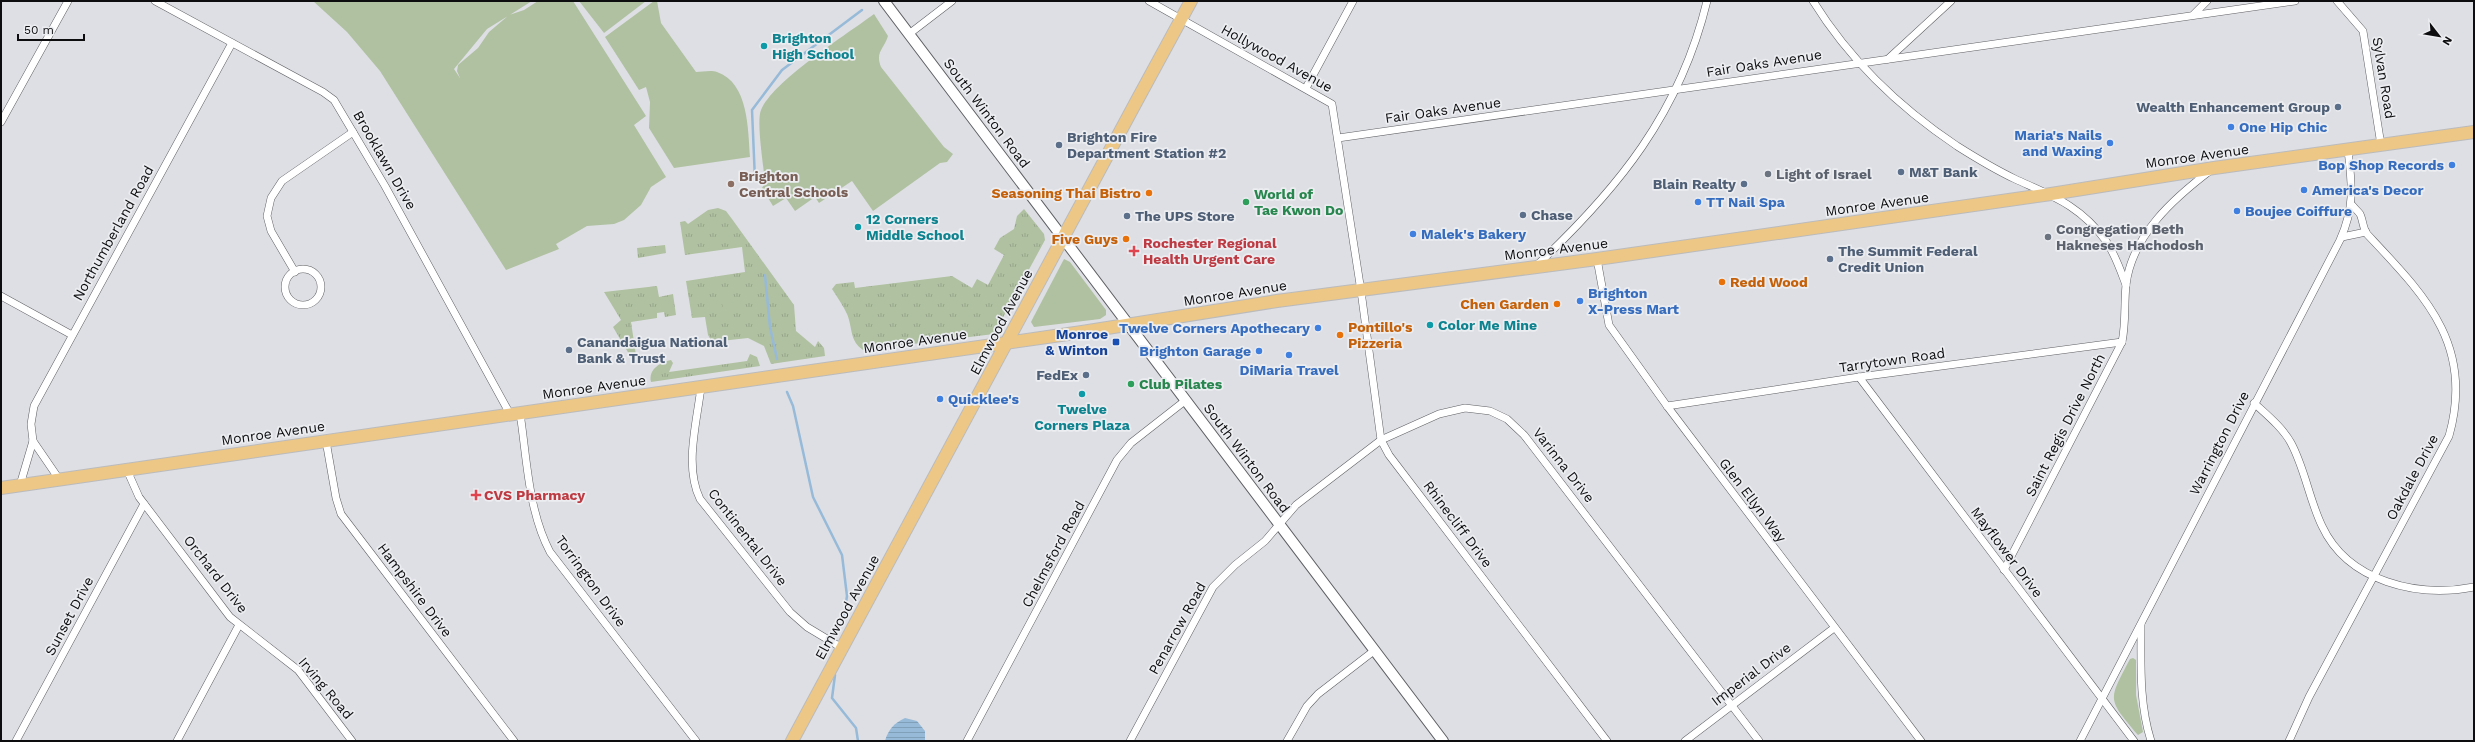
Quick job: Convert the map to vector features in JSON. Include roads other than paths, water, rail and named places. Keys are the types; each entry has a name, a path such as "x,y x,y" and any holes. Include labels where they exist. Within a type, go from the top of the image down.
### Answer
{"main road":[{"name":"South Winton Road","path":"884,1 1443,741"},
{"name":"Elmwood Avenue","path":"792,741 1008,343 1062,237 1191,1"},
{"name":"Monroe Avenue","path":"1,488 1008,343 1277,301 1597,259 2051,194 2214,168 2474,132"}],"street":[{"path":"1,122 68,1"},
{"name":"Brooklawn Drive","path":"155,1 323,92 341,110 515,414"},
{"path":"909,34 952,1"},
{"name":"Hollywood Avenue","path":"1149,1 1332,104 1361,291"},
{"path":"1306,88 1353,1"},
{"path":"1536,266 1592,212 1648,140 1676,89 1692,52 1707,1"},
{"name":"Saint Regis Drive North","path":"1813,1 1824,19 1859,62 1896,99 1956,145 1992,168 2051,194 2069,205 2093,225 2110,248 2126,285"},
{"path":"1888,59 1951,1"},
{"path":"2194,14 2207,1"},
{"name":"Fair Oaks Avenue","path":"1338,138 2194,14 2295,1"},
{"name":"Sylvan Road","path":"2337,1 2363,31 2381,145"},
{"name":"Northumberland Road","path":"20,485 33,441 31,424 34,406 232,43"},
{"path":"295,272 271,231 267,216 271,198 282,181 353,132"},
{"name":"Warrington Drive","path":"2080,741 2254,403 2342,237 2349,220 2352,205 2352,185 2348,150"},
{"name":"Saint Regis Drive North","path":"2004,570 2122,342 2126,309 2126,285 2133,260 2151,228 2181,194 2214,168"},
{"name":"Oakdale Drive","path":"2289,741 2309,697 2449,436 2459,407 2461,388 2458,358 2452,341 2437,312 2418,285 2366,232 2360,214 2352,205"},
{"path":"2342,237 2366,232"},
{"name":"Glen Ellyn Way","path":"1597,259 1608,323 1667,406 1921,741"},
{"path":"306,270 317,276 321,287 320,293 312,303 296,304 288,296 286,291 287,280 295,272 306,270"},
{"name":"Rhinecliff Drive","path":"1361,291 1381,440 1389,455 1607,741"},
{"path":"1,296 72,335"},
{"name":"Tarrytown Road","path":"1667,406 1859,377 2122,342"},
{"name":"Mayflower Drive","path":"1859,377 2134,741"},
{"name":"Continental Drive","path":"701,387 692,470 696,490 700,499 790,612 807,627 842,648"},
{"name":"Chelmsford Road","path":"967,741 1117,460 1131,443 1186,400"},
{"path":"2254,403 2290,442 2323,528 2348,559 2374,578 2424,589 2444,590 2474,587"},
{"name":"Varinna Drive","path":"1279,524 1296,505 1381,440 1439,414 1453,410 1473,408 1490,411 1515,425 1536,449 1759,741"},
{"name":"Torrington Drive","path":"515,414 535,513 542,537 550,552 696,741"},
{"name":"Northumberland Road","path":"33,441 59,479"},
{"name":"Hampshire Drive","path":"326,441 336,498 341,514 514,741"},
{"name":"Orchard Drive","path":"127,470 144,504 230,617 240,625 178,741"},
{"name":"Sunset Drive","path":"16,741 144,504"},
{"name":"Penarrow Road","path":"1130,741 1213,587 1235,565 1265,541 1279,524"},
{"path":"2141,623 2140,683 2146,725 2151,741"},
{"name":"Irving Road","path":"240,625 298,670 352,741"},
{"name":"Imperial Drive","path":"1685,741 1834,628"},
{"path":"1287,741 1307,706 1318,694 1375,650"}],"water":[{"path":"905,718 917,721 925,731 925,741 885,741 892,727"}],"waterway":[{"path":"755,180 752,110 782,70 862,10"},
{"path":"765,275 770,327 777,359"},
{"path":"787,392 793,406 813,497 842,555 847,596 844,615"},
{"path":"835,675 832,698 856,728 858,741"}],"place":[{"name":"Brighton High School","path":"764,46"},
{"name":"Wealth Enhancement Group","path":"2338,107"},
{"name":"One Hip Chic","path":"2231,127"},
{"name":"Maria's Nails and Waxing","path":"2110,143"},
{"name":"Brighton Fire Department Station #2","path":"1059,145"},
{"name":"Bop Shop Records","path":"2452,165"},
{"name":"M&T Bank","path":"1901,172"},
{"name":"Light of Israel","path":"1768,174"},
{"name":"Brighton Central Schools","path":"731,184"},
{"name":"Blain Realty","path":"1744,184"},
{"name":"America's Decor","path":"2304,190"},
{"name":"Seasoning Thai Bistro","path":"1149,193"},
{"name":"World of Tae Kwon Do","path":"1246,202"},
{"name":"TT Nail Spa","path":"1698,202"},
{"name":"Boujee Coiffure","path":"2237,211"},
{"name":"Chase","path":"1523,215"},
{"name":"The UPS Store","path":"1127,216"},
{"name":"12 Corners Middle School","path":"858,227"},
{"name":"Malek's Bakery","path":"1413,234"},
{"name":"Congregation Beth Hakneses Hachodosh","path":"2048,237"},
{"name":"Five Guys","path":"1126,239"},
{"name":"Rochester Regional Health Urgent Care","path":"1134,251"},
{"name":"The Summit Federal Credit Union","path":"1830,259"},
{"name":"Redd Wood","path":"1722,282"},
{"name":"Brighton X-Press Mart","path":"1580,301"},
{"name":"Chen Garden","path":"1557,304"},
{"name":"Color Me Mine","path":"1430,325"},
{"name":"Twelve Corners Apothecary","path":"1318,328"},
{"name":"Pontillo's Pizzeria","path":"1340,335"},
{"name":"Monroe & Winton","path":"1116,342"},
{"name":"Canandaigua National Bank & Trust","path":"569,350"},
{"name":"Brighton Garage","path":"1259,351"},
{"name":"DiMaria Travel","path":"1289,355"},
{"name":"FedEx","path":"1086,375"},
{"name":"Club Pilates","path":"1131,384"},
{"name":"Twelve Corners Plaza","path":"1082,394"},
{"name":"Quicklee's","path":"940,399"},
{"name":"CVS Pharmacy","path":"476,495"}]}
